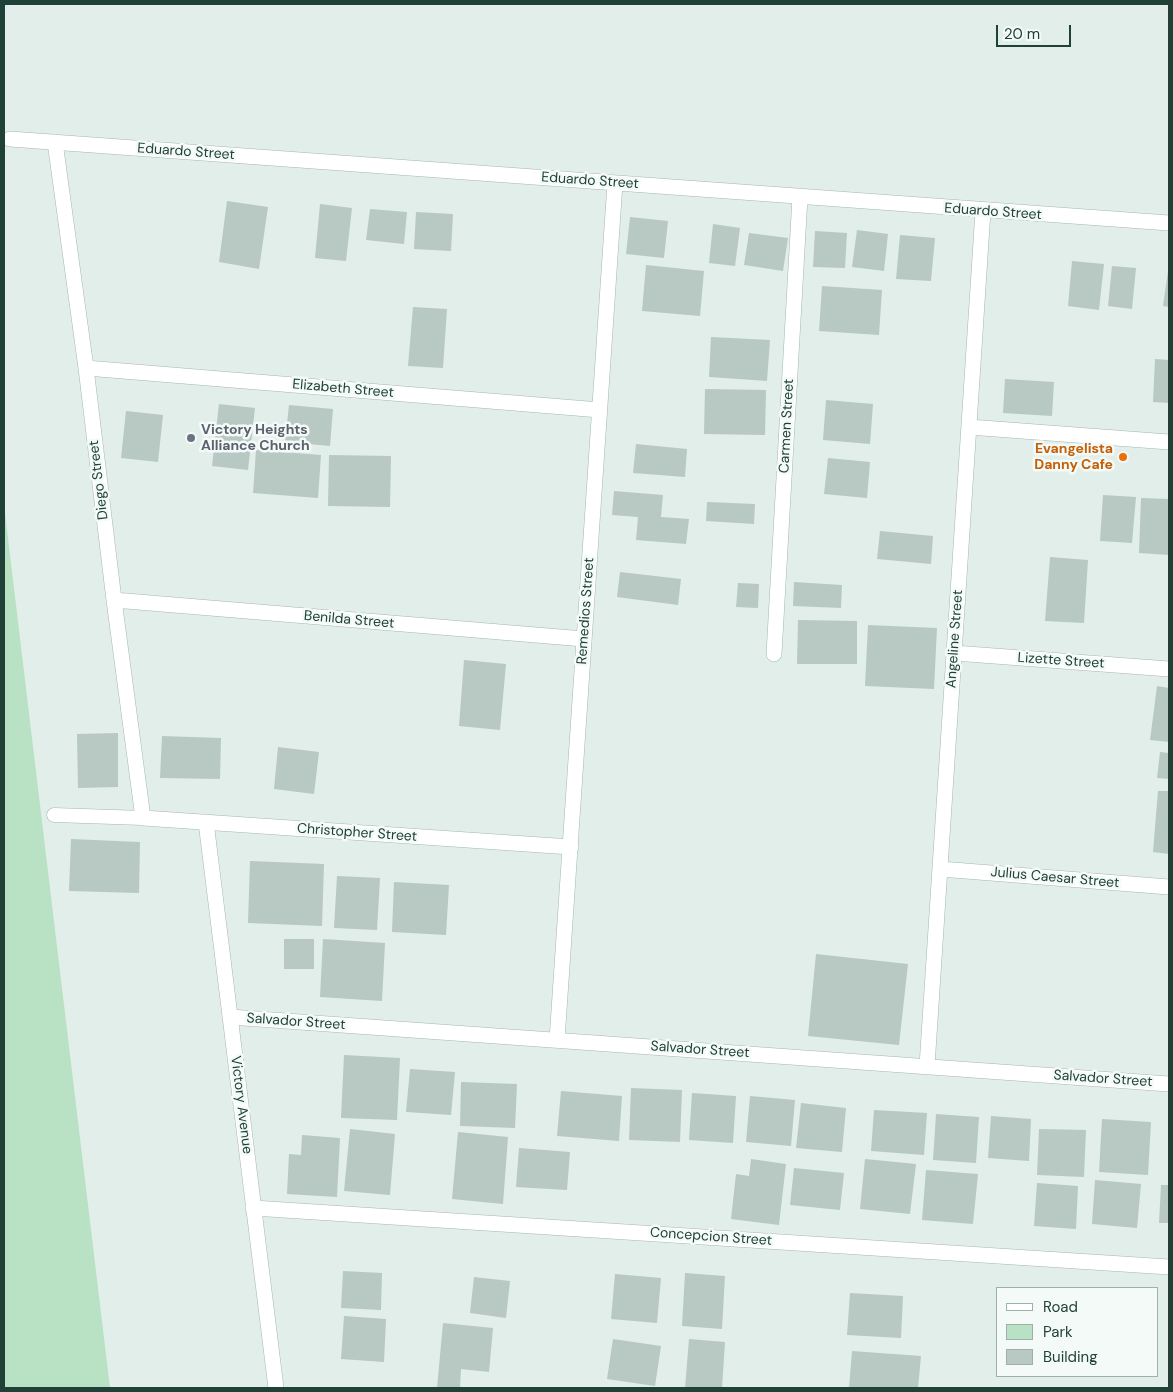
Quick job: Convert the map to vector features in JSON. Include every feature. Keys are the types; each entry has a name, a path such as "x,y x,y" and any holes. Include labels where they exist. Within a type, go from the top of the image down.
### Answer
{"street":[{"name":"Eduardo Street","path":"10,139 615,182 982,211 1169,223"},
{"name":"Diego Street","path":"55,142 86,368 143,818"},
{"name":"Remedios Street","path":"558,1040 615,182"},
{"name":"Carmen Street","path":"774,654 800,197"},
{"name":"Angeline Street","path":"927,1066 982,211"},
{"name":"Elizabeth Street","path":"86,368 600,410"},
{"path":"969,427 1169,442"},
{"name":"Benilda Street","path":"114,600 584,639"},
{"name":"Lizette Street","path":"954,653 1169,669"},
{"name":"Christopher Street","path":"143,818 570,847"},
{"name":"Victory Avenue","path":"206,822 276,1388"},
{"name":"Julius Caesar Street","path":"940,869 1169,888"},
{"name":"Salvador Street","path":"230,1017 1169,1084"},
{"name":"Concepcion Street","path":"253,1208 1169,1267"}],"lane":[{"path":"54,815 143,818"}],"green space":[{"path":"4,505 110,1388 4,1388"}],"building":[{"path":"227,201 268,207 259,269 219,262"},
{"path":"320,204 352,208 346,261 315,258"},
{"path":"370,209 407,212 404,244 366,240"},
{"path":"416,212 453,214 451,251 414,249"},
{"path":"630,217 668,221 664,258 626,254"},
{"path":"713,224 740,228 735,266 709,263"},
{"path":"857,230 888,234 884,271 852,267"},
{"path":"815,231 847,233 845,268 813,267"},
{"path":"749,233 788,238 783,271 744,265"},
{"path":"900,235 935,238 931,281 896,279"},
{"path":"1072,261 1104,264 1099,310 1068,306"},
{"path":"646,265 704,271 700,316 642,311"},
{"path":"1112,266 1136,268 1132,309 1108,306"},
{"path":"1169,271 1169,307 1163,306"},
{"path":"822,286 882,290 879,335 819,331"},
{"path":"413,307 447,309 443,368 408,366"},
{"path":"711,337 770,340 767,381 709,377"},
{"path":"1155,359 1169,360 1169,403 1153,402"},
{"path":"1005,379 1054,382 1052,416 1003,413"},
{"path":"705,389 766,390 765,435 704,434"},
{"path":"826,400 873,404 870,444 823,440"},
{"path":"219,404 255,408 248,470 212,466"},
{"path":"289,405 333,409 330,446 285,442"},
{"path":"126,411 163,415 158,462 121,458"},
{"path":"636,444 687,449 685,477 633,473"},
{"path":"256,450 321,455 318,498 253,493"},
{"path":"329,455 391,456 390,507 328,506"},
{"path":"828,458 870,462 867,498 824,494"},
{"path":"614,491 663,495 661,517 689,519 686,544 636,540 638,517 612,515"},
{"path":"1103,495 1136,497 1132,543 1100,541"},
{"path":"1141,498 1169,499 1169,555 1139,553"},
{"path":"707,502 755,504 754,524 706,521"},
{"path":"880,531 933,536 931,564 877,559"},
{"path":"1050,557 1088,560 1084,623 1045,621"},
{"path":"620,572 681,579 678,605 617,597"},
{"path":"794,582 842,585 841,608 793,606"},
{"path":"738,583 759,584 758,608 736,607"},
{"path":"798,620 857,621 857,664 797,664"},
{"path":"868,625 937,628 934,689 865,686"},
{"path":"464,660 506,664 500,730 459,726"},
{"path":"1157,686 1169,688 1169,742 1150,740"},
{"path":"118,733 118,787 78,788 77,734"},
{"path":"162,736 221,738 220,779 160,778"},
{"path":"278,747 319,752 314,794 274,789"},
{"path":"1160,752 1169,753 1169,779 1157,778"},
{"path":"1158,791 1169,791 1169,854 1153,852"},
{"path":"71,839 140,842 139,893 69,891"},
{"path":"250,861 324,864 322,926 248,923"},
{"path":"337,876 380,878 377,930 334,928"},
{"path":"394,882 449,885 446,935 392,932"},
{"path":"284,939 314,939 314,969 284,969"},
{"path":"323,939 385,943 382,1001 320,997"},
{"path":"816,954 908,964 899,1045 808,1036"},
{"path":"344,1055 400,1058 397,1120 341,1118"},
{"path":"410,1069 455,1072 451,1115 406,1112"},
{"path":"461,1082 517,1084 515,1128 460,1126"},
{"path":"631,1088 682,1090 680,1142 629,1140"},
{"path":"561,1091 622,1096 619,1141 557,1136"},
{"path":"692,1093 736,1096 733,1143 689,1140"},
{"path":"750,1096 795,1100 791,1146 746,1142"},
{"path":"801,1103 846,1108 842,1152 796,1148"},
{"path":"874,1110 927,1113 924,1155 871,1151"},
{"path":"936,1114 979,1117 976,1163 933,1160"},
{"path":"991,1116 1031,1119 1029,1161 988,1158"},
{"path":"1102,1119 1151,1122 1148,1175 1099,1172"},
{"path":"350,1129 395,1134 390,1195 344,1191"},
{"path":"1039,1129 1086,1130 1084,1177 1037,1175"},
{"path":"458,1132 508,1137 503,1204 452,1199"},
{"path":"302,1135 340,1138 337,1197 287,1194 289,1154 301,1155"},
{"path":"519,1148 570,1152 567,1190 516,1187"},
{"path":"751,1159 786,1164 779,1225 731,1219 736,1174 749,1176"},
{"path":"865,1159 916,1164 910,1214 860,1209"},
{"path":"794,1168 844,1173 840,1210 790,1205"},
{"path":"926,1170 978,1174 973,1224 922,1220"},
{"path":"1095,1180 1141,1184 1137,1228 1092,1224"},
{"path":"1037,1183 1078,1186 1076,1229 1034,1226"},
{"path":"1161,1185 1169,1185 1169,1223 1159,1223"},
{"path":"343,1271 382,1273 381,1310 341,1308"},
{"path":"685,1273 725,1276 722,1329 682,1326"},
{"path":"615,1274 661,1278 657,1323 611,1319"},
{"path":"474,1277 510,1281 506,1318 470,1313"},
{"path":"850,1293 903,1296 901,1338 847,1335"},
{"path":"344,1316 386,1319 384,1362 341,1359"},
{"path":"443,1323 493,1328 489,1372 461,1369 460,1388 437,1388"},
{"path":"613,1339 661,1346 655,1386 607,1379"},
{"path":"689,1339 725,1342 722,1388 685,1388"},
{"path":"852,1351 921,1356 918,1388 849,1388"}],"place":[{"name":"Victory Heights Alliance Church","path":"191,438"},
{"name":"Evangelista Danny Cafe","path":"1123,457"}]}
